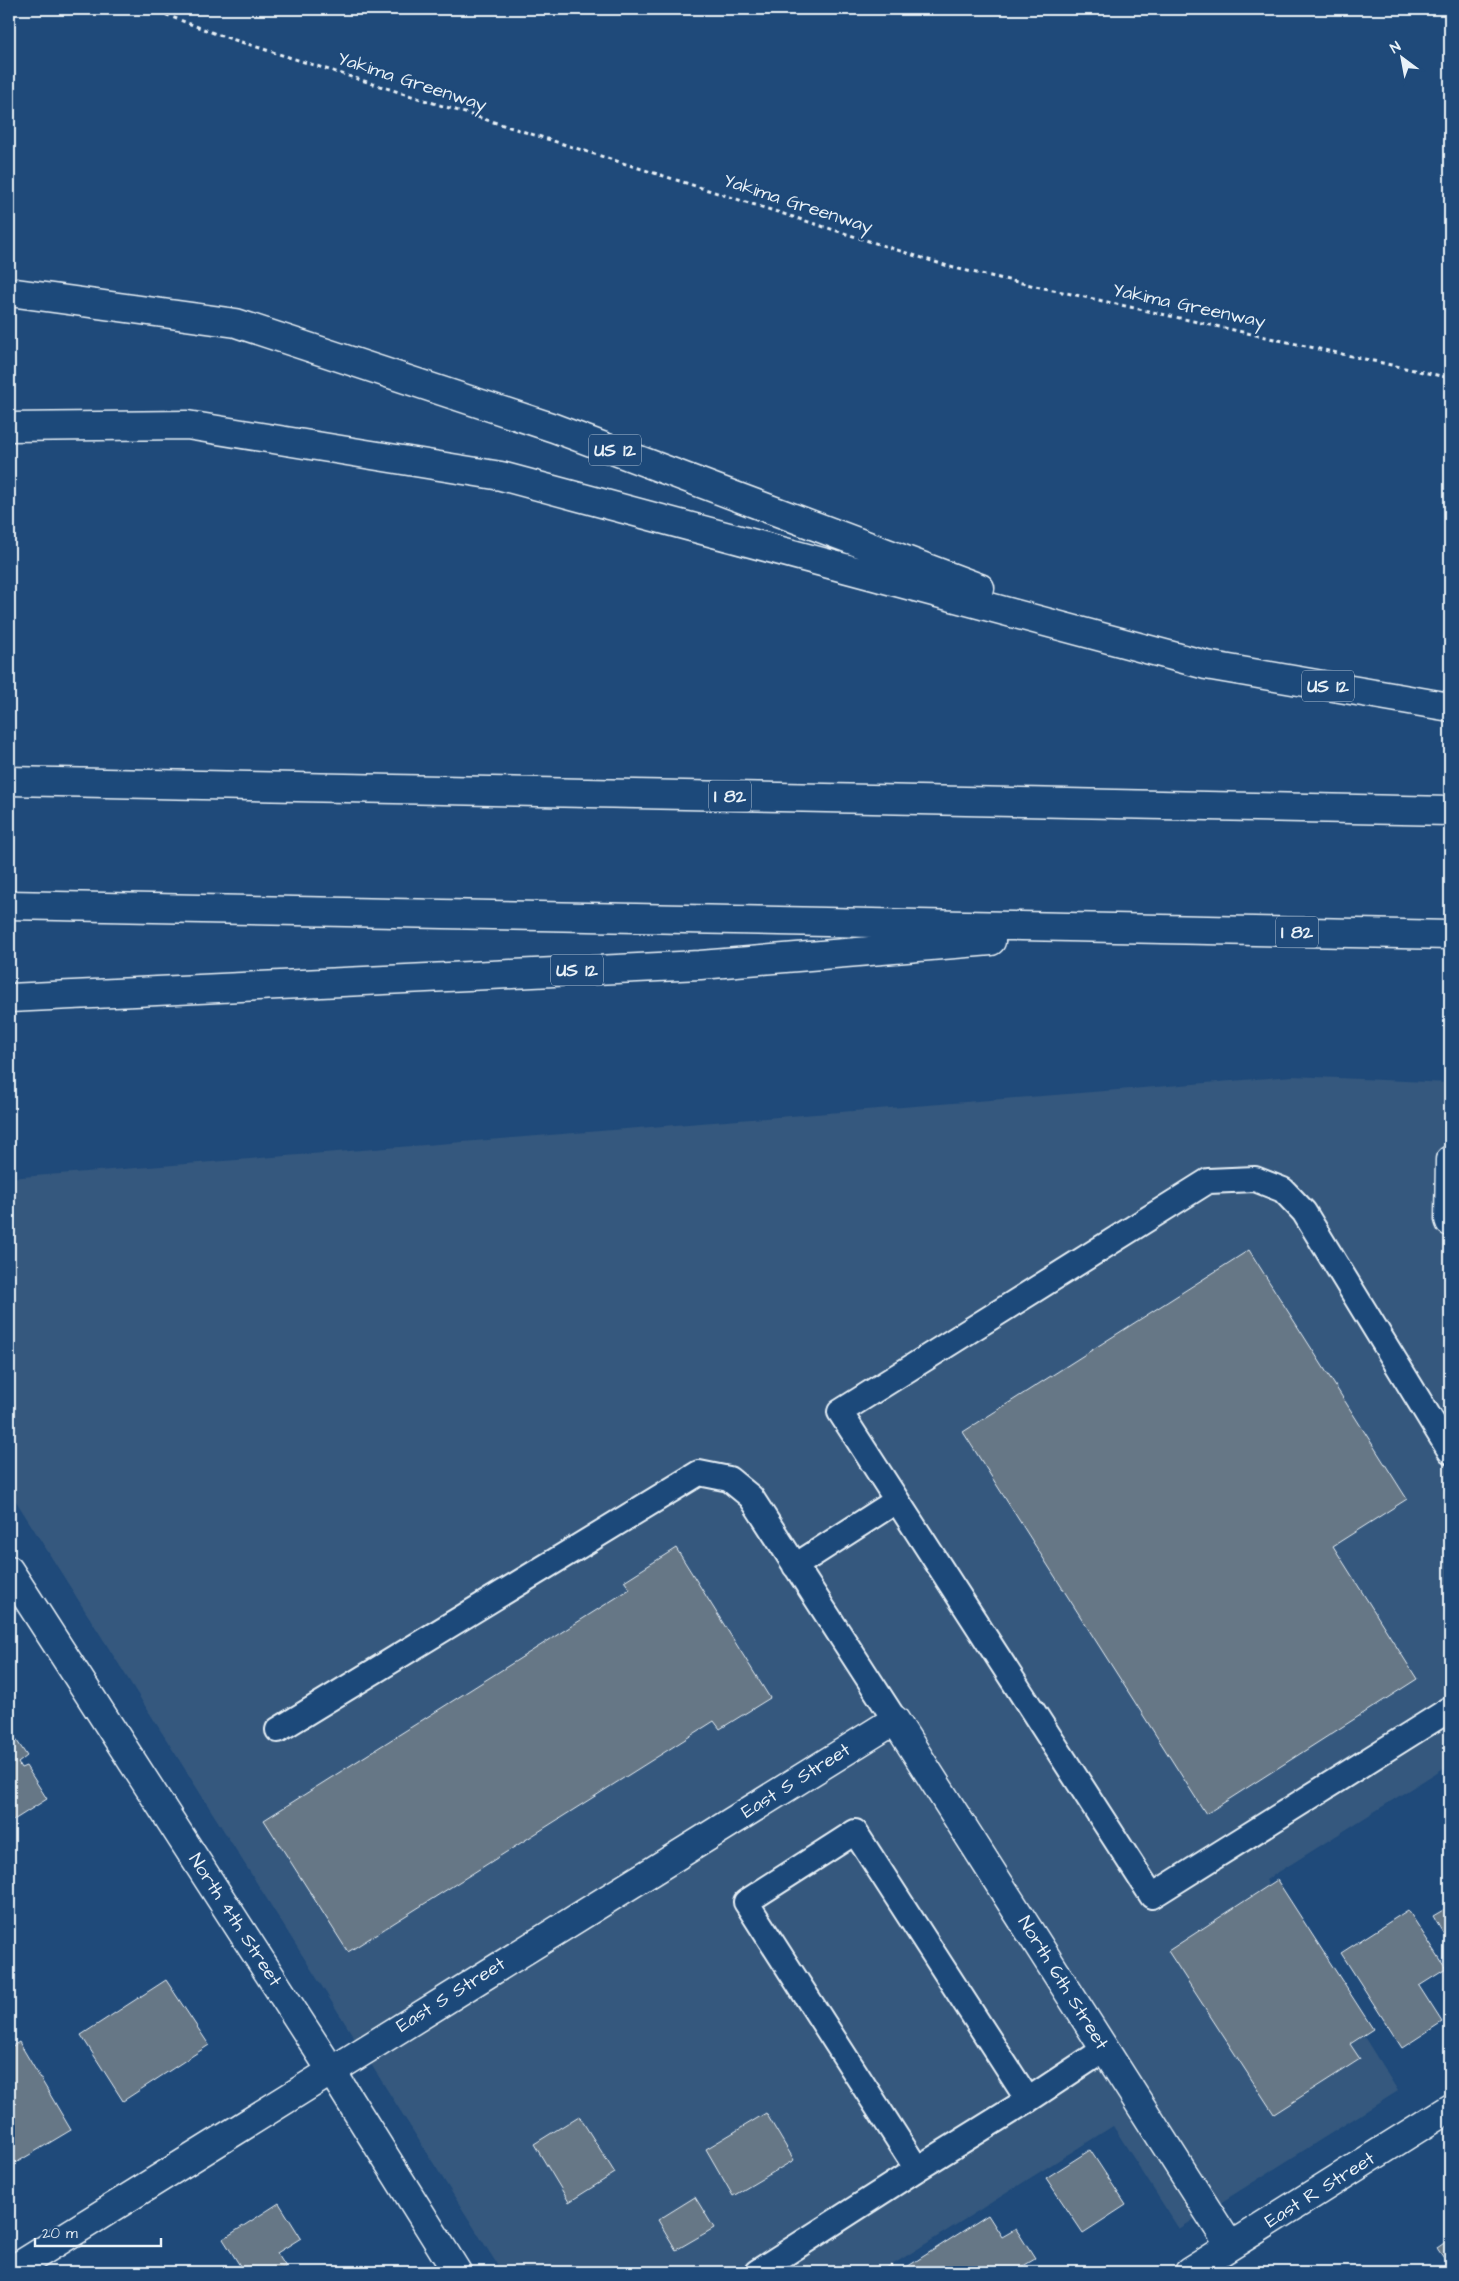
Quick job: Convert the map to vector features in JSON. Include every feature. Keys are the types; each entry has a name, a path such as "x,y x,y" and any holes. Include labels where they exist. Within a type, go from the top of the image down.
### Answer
{"main road":[{"name":"US 12","path":"9,292 236,323 554,428 996,594 1206,665 1450,706"},
{"path":"9,427 187,425 501,476 1206,665"},
{"name":"I 82","path":"9,781 1450,811"},
{"name":"I 82","path":"9,905 1450,935"},
{"name":"US 12","path":"9,998 700,964 1144,929"},
{"path":"1450,1160 1450,1222"},
{"name":"North 4th Street","path":"9,1570 331,2070 457,2272"},
{"name":"North 6th Street","path":"895,1720 1230,2246"},
{"name":"East S Street","path":"9,2272 895,1720"},
{"name":"East R Street","path":"1189,2272 1450,2108"}],"lane":[{"path":"1450,1451 1309,1220 1283,1190 1255,1179 1208,1181 840,1412 1152,1896 1450,1709"},
{"path":"278,1730 699,1473 729,1479 751,1498 895,1720"},
{"path":"795,1566 896,1501"},
{"path":"917,2168 746,1902 855,1832 1028,2100"},
{"path":"757,2272 1105,2049"}],"path":[{"name":"Yakima Greenway","path":"151,9 219,35 954,268 1450,378"}],"shaded area":[{"path":"1293,1076 1450,1083 1450,1764 1266,1880 1398,2091 1179,2229 1113,2126 881,2272 502,2272 9,1490 9,1178"}],"building":[{"path":"1249,1250 1407,1499 1333,1546 1417,1679 1206,1814 963,1432"},
{"path":"676,1548 770,1698 720,1729 714,1721 348,1952 264,1820 630,1589 624,1581"},
{"path":"13,1735 27,1756 18,1763 21,1768 26,1766 47,1799 9,1823 9,1737"},
{"path":"1277,1880 1373,2029 1350,2044 1360,2059 1274,2114 1168,1951"},
{"path":"1450,1906 1450,1945 1433,1916"},
{"path":"1408,1910 1446,1969 1419,1986 1442,2022 1402,2048 1341,1953"},
{"path":"166,1980 209,2045 123,2101 81,2035"},
{"path":"19,2042 71,2130 9,2167 9,2048"},
{"path":"766,2113 794,2160 733,2196 706,2149"},
{"path":"579,2116 615,2173 569,2202 534,2144"},
{"path":"1090,2150 1126,2205 1083,2233 1046,2178"},
{"path":"695,2197 714,2228 676,2250 658,2220"},
{"path":"279,2203 301,2238 277,2253 286,2267 278,2272 244,2272 223,2239"},
{"path":"988,2215 1002,2237 1016,2229 1035,2259 1013,2272 899,2272"},
{"path":"1450,2239 1450,2267 1437,2248"},
{"path":"891,2265 895,2272 880,2272"}]}
